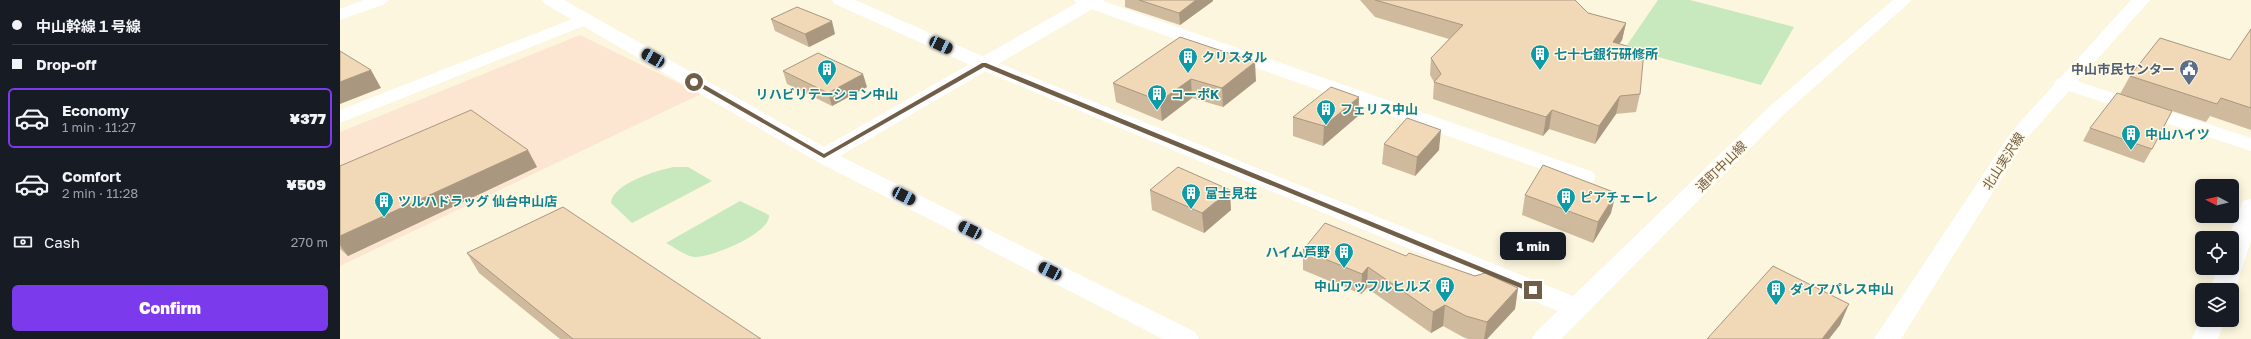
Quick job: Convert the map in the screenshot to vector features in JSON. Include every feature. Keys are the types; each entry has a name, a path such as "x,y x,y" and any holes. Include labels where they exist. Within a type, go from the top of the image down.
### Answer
{"street":[{"path":"340,15 379,0"},
{"path":"551,0 824,156 1186,339"},
{"path":"842,0 984,64 1576,308"},
{"name":"通町中山線","path":"1545,339 1776,111 1904,0"},
{"name":"北山実沢線","path":"1887,339 2019,135 2064,83 2141,0"},
{"path":"824,156 1090,1 1585,177"},
{"path":"340,117 585,19"},
{"path":"2064,83 2251,145"},
{"path":"2239,241 2251,206"},
{"path":"2205,339 2209,327"}],"shaded area":[{"path":"580,35 701,94 340,266 340,132"}],"green space":[{"path":"1658,0 1690,0 1794,27 1761,85 1625,48"},
{"path":"674,167 688,167 712,181 632,223 611,203 613,196 627,184 657,171"},
{"path":"740,201 769,215 767,222 761,229 739,243 726,249 694,257 683,253 666,243"}],"building":[{"path":"1139,0 1196,0 1179,13"},
{"name":"七十七銀行研修所","path":"1375,0 1575,0 1588,13 1626,23 1613,42 1644,51 1640,94 1620,96 1599,126 1552,110 1546,117 1434,82 1441,74 1431,58 1463,25"},
{"path":"797,7 832,21 805,34 771,19"},
{"path":"2251,29 2251,108 2221,98 2217,104 2130,76 2160,38 2230,60"},
{"path":"1180,37 1255,62 1222,88 1191,79 1160,101 1113,83"},
{"path":"340,51 371,70 340,82"},
{"path":"818,53 863,74 828,93 783,71"},
{"path":"1331,87 1359,97 1324,126 1293,117"},
{"path":"2117,93 2172,111 2152,149 2090,128"},
{"name":"ツルハドラッグ 仙台中山店","path":"471,110 528,150 340,236 340,166"},
{"path":"1407,118 1441,130 1417,157 1384,144"},
{"path":"1543,165 1616,193 1598,222 1525,195"},
{"path":"1178,167 1230,190 1202,213 1150,190"},
{"path":"563,207 761,339 573,339 467,253"},
{"path":"1325,223 1406,256 1409,253 1475,276 1485,273 1518,288 1487,322 1466,316 1445,305 1433,312 1368,267 1362,274 1303,250"},
{"path":"1773,266 1849,304 1822,339 1707,339"}],"place":[{"name":"七十七銀行研修所","path":"1540,71"},
{"name":"クリスタル","path":"1188,74"},
{"name":"リハビリテーション中山","path":"827,86"},
{"name":"中山市民センター","path":"2189,86"},
{"name":"コーポK","path":"1157,111"},
{"name":"フェリス中山","path":"1326,126"},
{"name":"中山ハイツ","path":"2131,151"},
{"name":"富士見荘","path":"1191,210"},
{"name":"ピアチェーレ","path":"1566,214"},
{"name":"ツルハドラッグ 仙台中山店","path":"384,218"},
{"name":"ハイム芦野","path":"1344,269"},
{"name":"中山ワッフルヒルズ","path":"1445,303"},
{"name":"ダイアパレス中山","path":"1776,306"}],"route":[{"path":"694,82 824,156 984,64 1533,290"}]}
